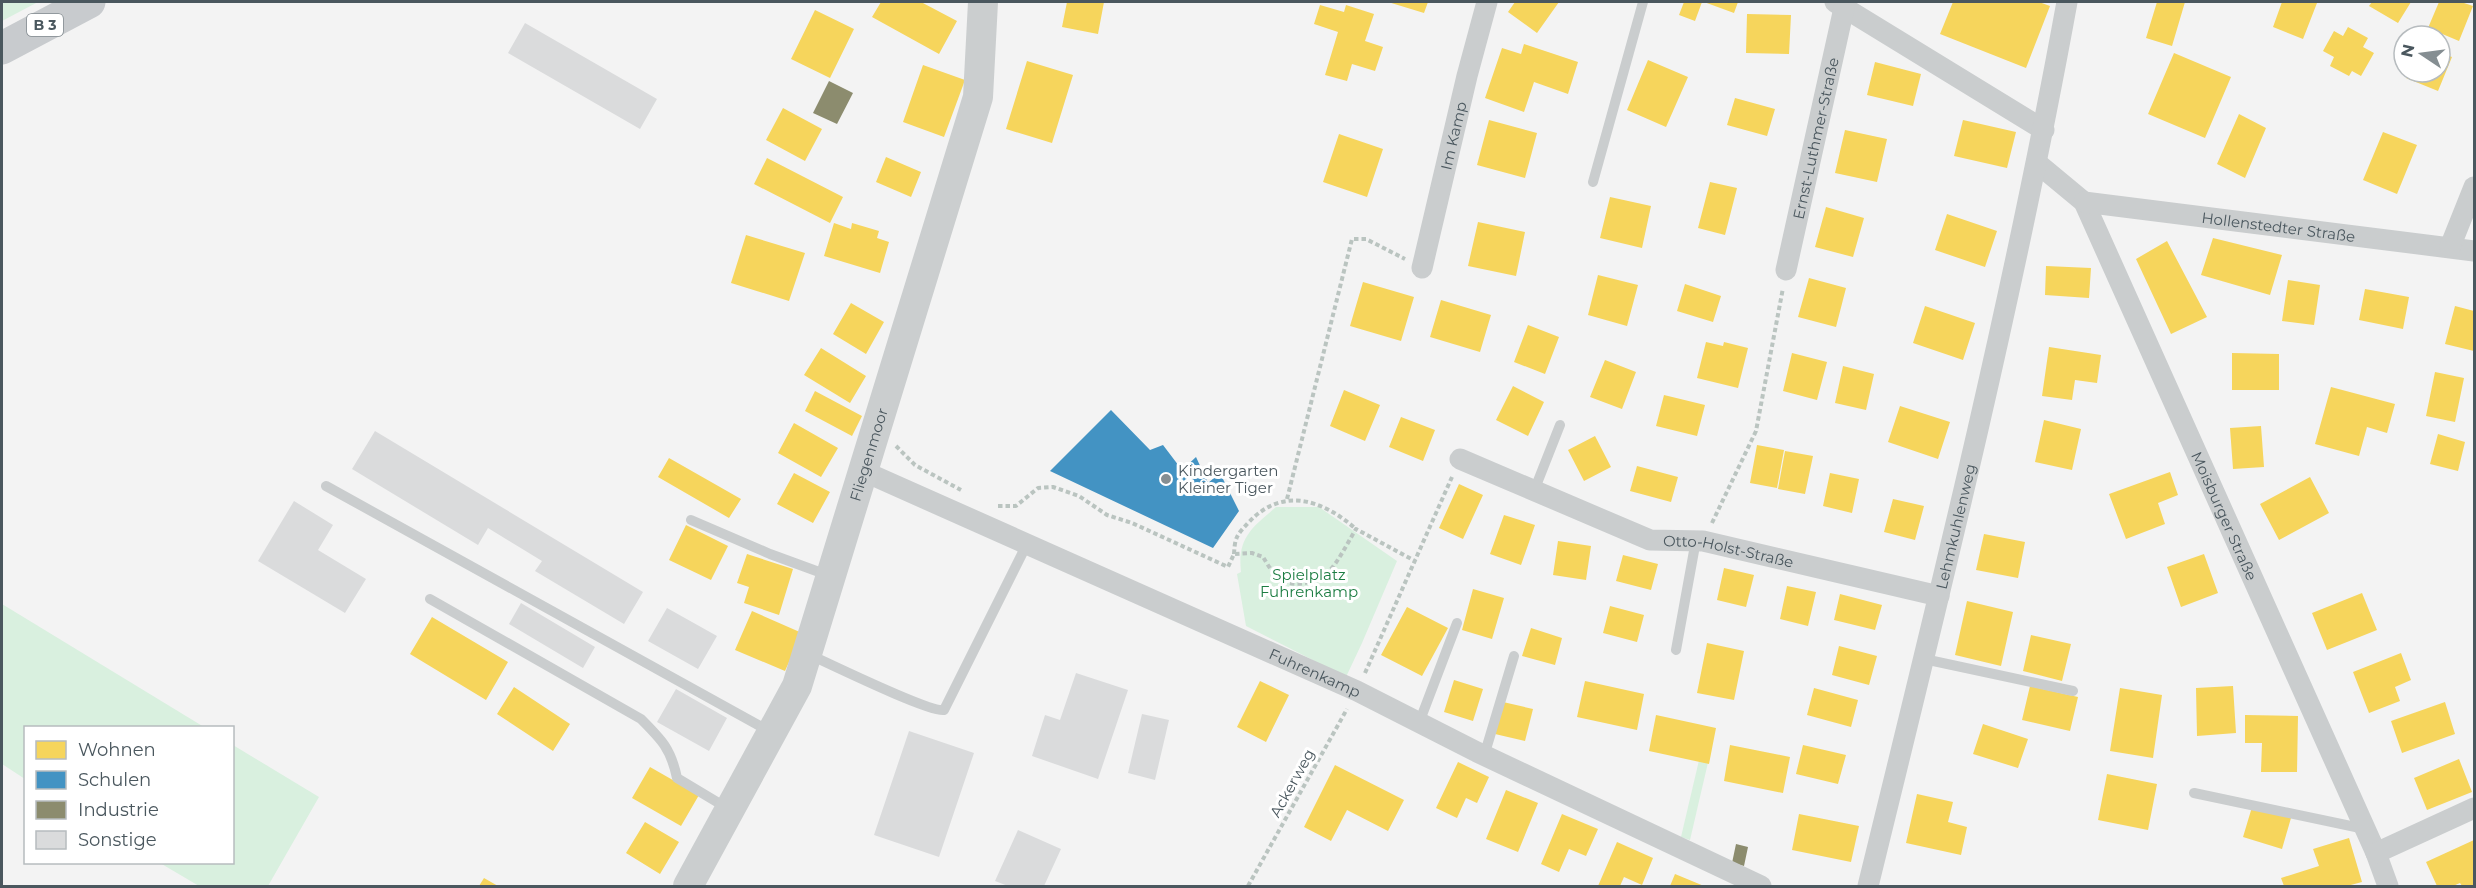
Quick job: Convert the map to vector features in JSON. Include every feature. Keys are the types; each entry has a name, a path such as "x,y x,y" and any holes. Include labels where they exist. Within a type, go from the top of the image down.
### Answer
{"main road":[{"name":"B 3","path":"2,48 89,2"}],"street":[{"name":"Fliegenmoor","path":"688,886 797,686 978,97 983,2"},
{"name":"Im Kamp","path":"1422,268 1467,76 1487,2"},
{"path":"1839,5 2044,130 2067,2"},
{"name":"Ernst-Luthmer-Straße","path":"1786,270 1839,5"},
{"name":"Lehmkuhlenweg","path":"1868,886 1940,596 2044,130"},
{"name":"Moisburger Straße","path":"2037,164 2084,202 2376,853 2388,886"},
{"path":"2450,247 2475,187"},
{"name":"Hollenstedter Straße","path":"2084,202 2475,251"},
{"name":"Otto-Holst-Straße","path":"1460,459 1650,540 1700,541 1940,596"},
{"name":"Fuhrenkamp","path":"863,471 1357,691 1484,756 1761,886"},
{"path":"2376,853 2475,808"}],"lane":[{"path":"1593,183 1643,2"},
{"path":"1534,491 1560,424"},
{"path":"326,486 680,682 727,705 772,732"},
{"path":"691,520 770,554 831,576"},
{"path":"1676,650 1700,541"},
{"path":"807,653 911,700 938,711 944,710 1027,544"},
{"path":"430,599 641,719 664,742 673,759 677,778 730,810"},
{"path":"1419,723 1457,623"},
{"path":"1484,756 1514,656"},
{"path":"1924,659 2073,691"},
{"path":"2194,793 2365,829"}],"path":[{"path":"1287,499 1352,239 1366,239 1422,268"},
{"path":"1700,541 1756,431 1786,270"},
{"path":"876,429 915,465 971,495"},
{"name":"Ackerweg","path":"1248,886 1357,691 1460,459"},
{"path":"990,503 1000,507 1017,506 1038,488 1053,487 1079,496 1107,515 1132,523 1228,567 1234,554 1235,537 1259,512 1287,499 1319,504 1356,529 1415,561"},
{"path":"1234,554 1252,553 1263,557 1271,570 1283,581 1299,584 1316,580 1330,570 1356,529"}],"green space":[{"path":"2,2 38,2 2,21"},
{"name":"Spielplatz Fuhrenkamp","path":"1276,507 1319,507 1397,561 1346,677 1246,626 1237,574 1241,572 1240,560 1244,541 1254,527"},
{"path":"2,604 202,726 24,726 24,778 2,764"},
{"path":"1704,739 1713,741 1690,840 1681,837"},
{"path":"234,746 319,797 268,886 199,886 162,864 234,864"}],"building: Wohnen":[{"path":"881,2 921,2 957,21 939,54 872,17"},
{"path":"1067,2 1104,2 1098,34 1062,27"},
{"path":"1388,2 1428,2 1424,13"},
{"path":"1515,2 1559,2 1537,33 1508,12"},
{"path":"1684,2 1702,2 1695,21 1679,15"},
{"path":"1704,2 1738,2 1734,13"},
{"path":"1953,2 2039,2 2050,6 2026,68 1940,34"},
{"path":"2157,2 2185,2 2172,46 2146,38"},
{"path":"2282,2 2317,3 2303,39 2273,27"},
{"path":"2372,2 2411,2 2398,23 2369,6"},
{"path":"2439,2 2461,2 2473,6 2459,41 2452,38 2452,24 2430,24"},
{"path":"1320,5 1344,12 1346,5 1374,14 1365,41 1383,47 1375,71 1352,64 1347,81 1325,75 1338,32 1314,24"},
{"path":"815,10 854,29 830,78 791,59"},
{"path":"1747,14 1791,15 1789,54 1746,53"},
{"path":"2348,27 2368,38 2363,47 2374,53 2361,76 2352,71 2349,76 2330,66 2334,57 2323,51 2334,31 2343,36"},
{"path":"1524,44 1578,62 1568,94 1534,82 1524,112 1485,98 1502,48 1521,54"},
{"path":"2174,53 2231,77 2205,138 2148,114"},
{"path":"1648,60 1688,77 1666,127 1627,110"},
{"path":"1027,61 1073,75 1052,143 1006,129"},
{"path":"1875,62 1921,74 1913,106 1867,95"},
{"path":"923,65 965,80 944,137 903,122"},
{"path":"2421,84 2441,84 2438,91"},
{"path":"1735,98 1775,109 1767,136 1727,125"},
{"path":"783,108 822,129 805,161 766,140"},
{"path":"2239,114 2266,128 2245,178 2217,164"},
{"path":"1489,120 1537,133 1525,178 1477,165"},
{"path":"1963,120 2016,132 2007,168 1954,156"},
{"path":"1845,130 1887,139 1877,182 1835,173"},
{"path":"2383,132 2417,145 2397,194 2363,180"},
{"path":"1339,134 1383,149 1367,197 1323,182"},
{"path":"886,157 921,172 911,197 876,182"},
{"path":"767,158 843,197 830,223 754,184"},
{"path":"1710,182 1737,188 1725,235 1698,228"},
{"path":"1610,197 1651,206 1642,248 1600,238"},
{"path":"1826,207 1864,218 1853,257 1815,247"},
{"path":"1947,214 1997,231 1985,267 1935,250"},
{"path":"1478,222 1525,232 1516,276 1468,266"},
{"path":"834,223 851,229 852,223 879,231 877,238 889,242 880,273 824,256"},
{"path":"746,235 805,253 789,301 731,283"},
{"path":"2213,238 2282,255 2270,295 2201,275"},
{"path":"2167,241 2207,317 2171,334 2136,259"},
{"path":"2046,266 2091,268 2089,298 2045,295"},
{"path":"1598,275 1638,285 1627,326 1588,315"},
{"path":"1809,278 1846,288 1836,327 1798,317"},
{"path":"2288,280 2320,285 2314,325 2282,321"},
{"path":"1363,282 1414,297 1401,341 1350,326"},
{"path":"1685,284 1721,296 1713,322 1677,311"},
{"path":"2365,289 2409,297 2403,329 2359,320"},
{"path":"1441,300 1491,315 1480,352 1430,337"},
{"path":"851,303 884,322 866,354 833,334"},
{"path":"1925,306 1975,323 1963,360 1913,343"},
{"path":"2455,306 2474,311 2474,351 2445,344"},
{"path":"1528,325 1559,337 1545,374 1514,362"},
{"path":"1706,342 1723,346 1724,342 1748,348 1738,388 1697,378"},
{"path":"2049,347 2101,355 2097,383 2075,380 2072,400 2042,396"},
{"path":"821,348 866,376 850,403 804,375"},
{"path":"1792,353 1827,362 1817,400 1783,391"},
{"path":"2232,353 2279,354 2279,390 2232,390"},
{"path":"1605,360 1636,372 1622,409 1590,397"},
{"path":"1843,366 1874,374 1866,410 1835,403"},
{"path":"2435,372 2464,378 2455,422 2426,416"},
{"path":"1513,386 1544,402 1528,436 1496,420"},
{"path":"2331,387 2395,404 2387,433 2367,427 2359,456 2315,444"},
{"path":"1344,390 1380,405 1365,441 1330,426"},
{"path":"815,391 862,416 852,436 805,411"},
{"path":"1664,395 1705,405 1697,436 1656,426"},
{"path":"1900,406 1950,422 1938,459 1888,442"},
{"path":"1401,417 1435,430 1423,461 1389,447"},
{"path":"2044,420 2081,429 2072,470 2035,462"},
{"path":"794,423 838,448 821,477 778,453"},
{"path":"2261,426 2264,467 2233,469 2230,428"},
{"path":"2438,434 2465,442 2458,471 2430,464"},
{"path":"1595,436 1611,467 1584,481 1568,450"},
{"path":"1757,445 1784,450 1777,488 1750,483"},
{"path":"1785,451 1813,456 1805,494 1778,489"},
{"path":"669,458 741,499 729,518 658,477"},
{"path":"1637,466 1678,477 1671,502 1630,491"},
{"path":"2170,472 2178,495 2158,503 2165,524 2126,539 2109,494"},
{"path":"794,473 830,492 813,523 777,504"},
{"path":"1830,473 1859,479 1852,513 1823,506"},
{"path":"2310,477 2329,513 2279,540 2260,504"},
{"path":"1459,484 1483,495 1463,539 1439,528"},
{"path":"1893,499 1924,506 1915,540 1884,532"},
{"path":"1504,515 1535,525 1521,565 1490,554"},
{"path":"686,525 728,546 711,580 669,560"},
{"path":"1984,534 2025,542 2018,578 1976,570"},
{"path":"1558,541 1591,546 1586,580 1553,575"},
{"path":"747,554 793,569 779,615 744,603 749,587 737,583"},
{"path":"2204,554 2218,593 2181,607 2167,567"},
{"path":"1623,555 1658,564 1651,590 1616,581"},
{"path":"1724,568 1754,575 1746,607 1717,600"},
{"path":"1787,586 1816,592 1808,626 1780,619"},
{"path":"1473,589 1504,598 1492,639 1462,630"},
{"path":"2362,593 2377,630 2327,650 2312,613"},
{"path":"1840,594 1882,605 1875,630 1834,620"},
{"path":"1967,601 2013,612 2001,666 1955,655"},
{"path":"1610,606 1644,615 1637,642 1603,633"},
{"path":"1407,607 1448,628 1422,676 1381,655"},
{"path":"752,611 802,633 785,671 735,650"},
{"path":"432,617 508,662 486,700 410,654"},
{"path":"1531,628 1562,638 1555,665 1522,656"},
{"path":"2031,635 2071,644 2062,681 2023,671"},
{"path":"1707,643 1744,651 1734,700 1697,693"},
{"path":"1839,646 1877,656 1869,685 1832,675"},
{"path":"2401,653 2411,680 2395,687 2400,701 2369,713 2353,672"},
{"path":"1454,680 1483,689 1473,721 1444,712"},
{"path":"1260,681 1289,695 1266,742 1237,727"},
{"path":"1585,681 1644,694 1637,730 1577,717"},
{"path":"2030,686 2078,697 2070,731 2022,720"},
{"path":"2233,686 2236,733 2197,736 2196,688"},
{"path":"514,687 570,724 553,751 497,714"},
{"path":"1814,688 1858,700 1851,727 1807,715"},
{"path":"2120,688 2162,695 2153,758 2110,751"},
{"path":"1503,702 1533,709 1525,741 1495,734"},
{"path":"2445,702 2455,734 2402,753 2391,721"},
{"path":"1656,715 1716,728 1709,764 1649,751"},
{"path":"2245,715 2298,716 2297,772 2261,772 2262,743 2245,743"},
{"path":"1983,724 2028,739 2018,768 1973,754"},
{"path":"1730,745 1790,757 1783,793 1724,781"},
{"path":"1803,745 1846,755 1838,784 1796,774"},
{"path":"2459,759 2472,792 2427,810 2414,778"},
{"path":"1458,762 1489,777 1477,803 1466,798 1457,818 1436,808"},
{"path":"1335,765 1404,800 1388,831 1347,810 1331,841 1304,827"},
{"path":"650,767 699,795 681,826 632,798"},
{"path":"2107,774 2157,784 2148,830 2098,820"},
{"path":"1506,790 1538,803 1518,852 1486,839"},
{"path":"1917,794 1953,802 1948,822 1967,827 1961,855 1906,843"},
{"path":"2252,807 2291,818 2282,849 2243,837"},
{"path":"1562,814 1598,829 1586,856 1569,849 1559,872 1541,864"},
{"path":"1799,814 1859,826 1851,862 1792,850"},
{"path":"645,822 679,842 660,874 626,853"},
{"path":"2349,838 2362,882 2347,886 2284,886 2281,878 2319,866 2313,849"},
{"path":"2474,840 2474,886 2462,886 2460,883 2453,886 2437,886 2426,862"},
{"path":"1617,842 1653,858 1642,885 1624,877 1620,886 1598,886"},
{"path":"1675,874 1704,886 1670,886"},
{"path":"484,878 498,886 479,886"}],"building: Schulen":[{"path":"1111,410 1150,450 1163,445 1182,470 1196,457 1208,483 1220,473 1239,511 1213,548 1050,471"}],"building: Industrie":[{"path":"829,81 853,93 837,124 813,113"},
{"path":"1736,844 1748,847 1744,866 1732,863"}],"building: Sonstige":[{"path":"525,23 657,99 640,129 508,53"},
{"path":"375,431 643,592 624,624 535,571 542,561 488,528 478,545 352,469"},
{"path":"294,501 333,525 318,550 366,579 345,613 258,561"},
{"path":"521,603 595,647 583,668 509,624"},
{"path":"667,608 717,636 698,669 648,641"},
{"path":"1076,673 1128,690 1098,779 1032,756 1045,715 1060,720"},
{"path":"676,689 727,718 709,751 657,722"},
{"path":"1142,714 1169,720 1155,780 1128,773"},
{"path":"909,731 974,753 939,857 874,835"},
{"path":"1018,830 1061,849 1044,886 1008,886 995,881"}],"place":[{"name":"Kindergarten Kleiner Tiger","path":"1166,479"}]}
